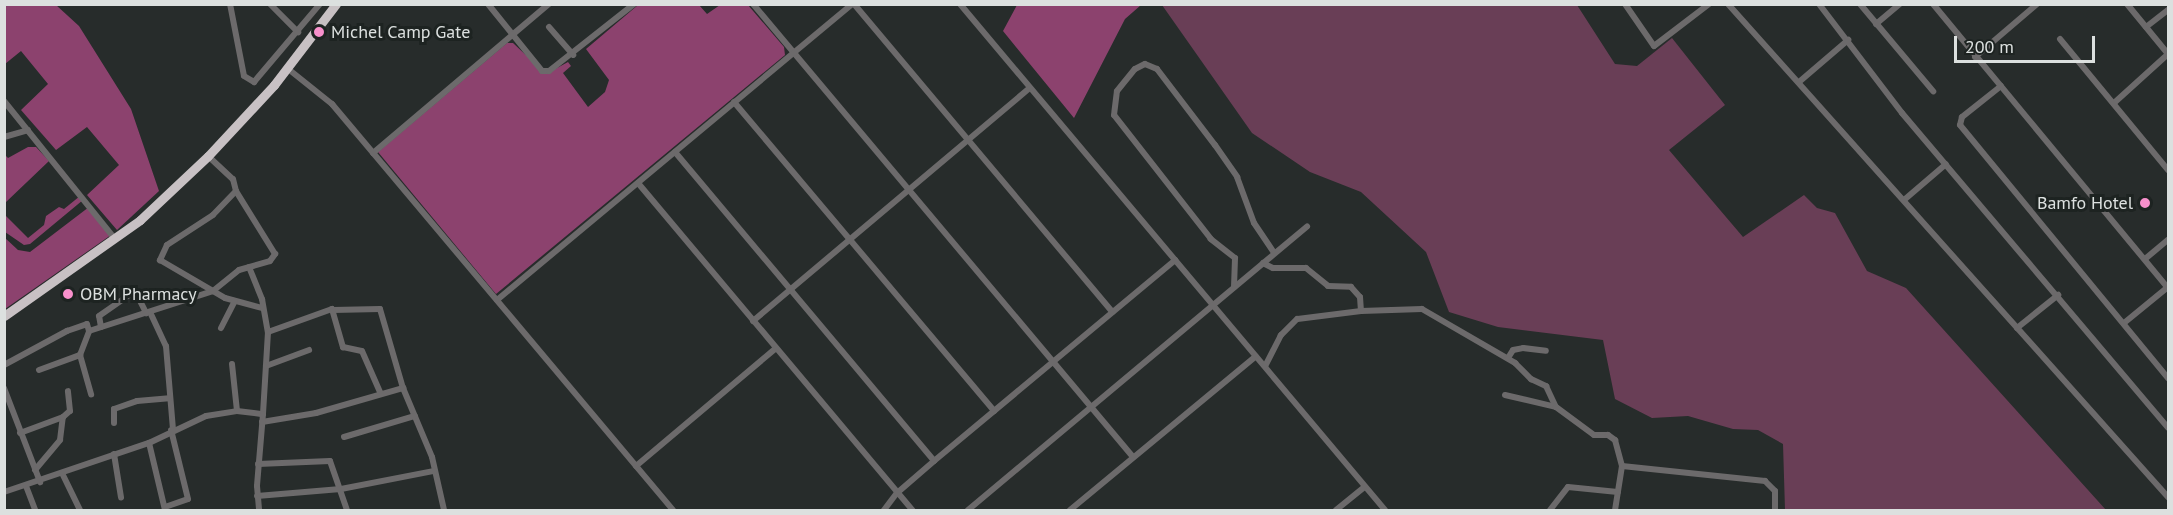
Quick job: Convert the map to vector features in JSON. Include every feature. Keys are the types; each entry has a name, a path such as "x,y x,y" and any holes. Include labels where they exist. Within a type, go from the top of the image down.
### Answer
{"highway":[{"path":"4,316 115,239 208,156 287,68 336,4"}],"street":[{"path":"230,4 244,76 254,82 263,75 320,4"},
{"path":"270,4 298,32"},
{"path":"488,4 542,71 557,68 634,4"},
{"path":"373,153 549,4"},
{"path":"753,4 1053,360 1132,458"},
{"path":"497,300 853,4 1112,312"},
{"path":"960,4 1385,510"},
{"path":"1625,4 1654,46 1709,4"},
{"path":"1728,4 2169,497"},
{"path":"1819,4 1946,164 2169,428"},
{"path":"1860,4 1933,91"},
{"path":"1876,24 1900,4"},
{"path":"1933,4 2168,287 2124,323"},
{"path":"2114,103 2169,54 2127,4"},
{"path":"1975,57 2035,5"},
{"path":"2146,27 2169,10"},
{"path":"549,27 573,55"},
{"path":"2060,39 2169,170"},
{"path":"1799,82 1848,40"},
{"path":"1234,287 1235,258 1210,239 1114,115 1117,91 1135,69 1145,64 1156,69 1215,145 1237,177 1259,233 1274,253"},
{"path":"287,68 332,104 673,510"},
{"path":"2001,86 1962,117 1960,125 2169,378"},
{"path":"753,321 1030,88"},
{"path":"4,101 115,239"},
{"path":"734,102 994,411"},
{"path":"4,138 28,130"},
{"path":"675,152 934,461"},
{"path":"4,365 88,328 101,327 213,291 236,272 270,261 275,254 236,191 233,179 208,156"},
{"path":"1904,200 1946,164"},
{"path":"638,183 912,510"},
{"path":"236,191 206,221 167,245 160,258 213,291 235,301 263,308"},
{"path":"968,510 1307,227"},
{"path":"2145,259 2169,240"},
{"path":"884,510 897,492 1175,260"},
{"path":"1263,263 1273,268 1306,268 1328,286 1351,287 1360,297 1361,311"},
{"path":"249,267 263,308 268,332 258,464 259,510"},
{"path":"91,394 80,355 88,328 99,316 135,291 166,346 172,430 188,499 165,509 149,443"},
{"path":"2017,328 2058,296"},
{"path":"220,328 235,301"},
{"path":"268,332 325,309 380,309 403,388 434,471 444,510"},
{"path":"1265,366 1281,335 1297,319 1361,311 1422,309 1508,358 1546,386 1556,407"},
{"path":"333,310 343,347 362,351 380,392"},
{"path":"99,316 101,327"},
{"path":"636,466 776,348"},
{"path":"1508,358 1513,351 1523,348 1546,351"},
{"path":"266,366 309,350"},
{"path":"39,370 80,355"},
{"path":"1070,510 1256,356"},
{"path":"232,364 237,411"},
{"path":"4,388 40,482"},
{"path":"4,492 40,482 149,443 172,430 206,416 237,411 263,418 316,413 380,392 403,388"},
{"path":"20,433 63,417 70,411 68,391"},
{"path":"1505,395 1556,407 1594,435 1611,436 1618,446 1622,466 1615,510"},
{"path":"114,423 114,410 137,401 169,398"},
{"path":"344,437 415,416"},
{"path":"35,470 60,440 63,417"},
{"path":"114,454 121,497"},
{"path":"258,464 326,459 334,465 347,510"},
{"path":"1622,466 1765,481 1775,491 1775,510"},
{"path":"257,496 341,489 434,471"},
{"path":"62,473 80,510"},
{"path":"26,486 35,510"},
{"path":"1336,510 1364,487"},
{"path":"1550,510 1568,488 1618,492"}],"shaded area":[{"path":"5,4 56,5 79,26 131,109 159,191 117,230 87,195 119,165 87,127 56,150 21,110 48,84 21,51 5,64"},
{"path":"638,5 699,5 707,14 720,5 748,5 784,47 785,55 496,294 378,152 507,43 513,43 546,74 568,62 571,66 563,73 588,107 605,92 609,80 586,49"},
{"path":"1017,5 1141,5 1125,19 1074,118 1003,31"},
{"path":"1162,5 1577,5 1615,64 1637,66 1672,38 1725,105 1669,150 1743,237 1804,195 1817,208 1835,213 1867,271 1906,288 2106,510 1785,510 1783,444 1758,430 1733,429 1688,416 1652,418 1615,399 1603,340 1498,327 1449,312 1426,252 1361,192 1310,172 1252,133"},
{"path":"28,147 36,147 49,161 5,203 4,154 8,158"},
{"path":"80,196 83,200 30,244 24,245 5,232 4,214 28,238 44,225 46,216 59,207 64,209"},
{"path":"89,207 111,235 5,309 4,237 18,250 30,252"}],"place":[{"name":"Michel Camp Gate","path":"319,32"},
{"name":"Bamfo Hotel","path":"2145,203"},
{"name":"OBM Pharmacy","path":"68,294"}]}
